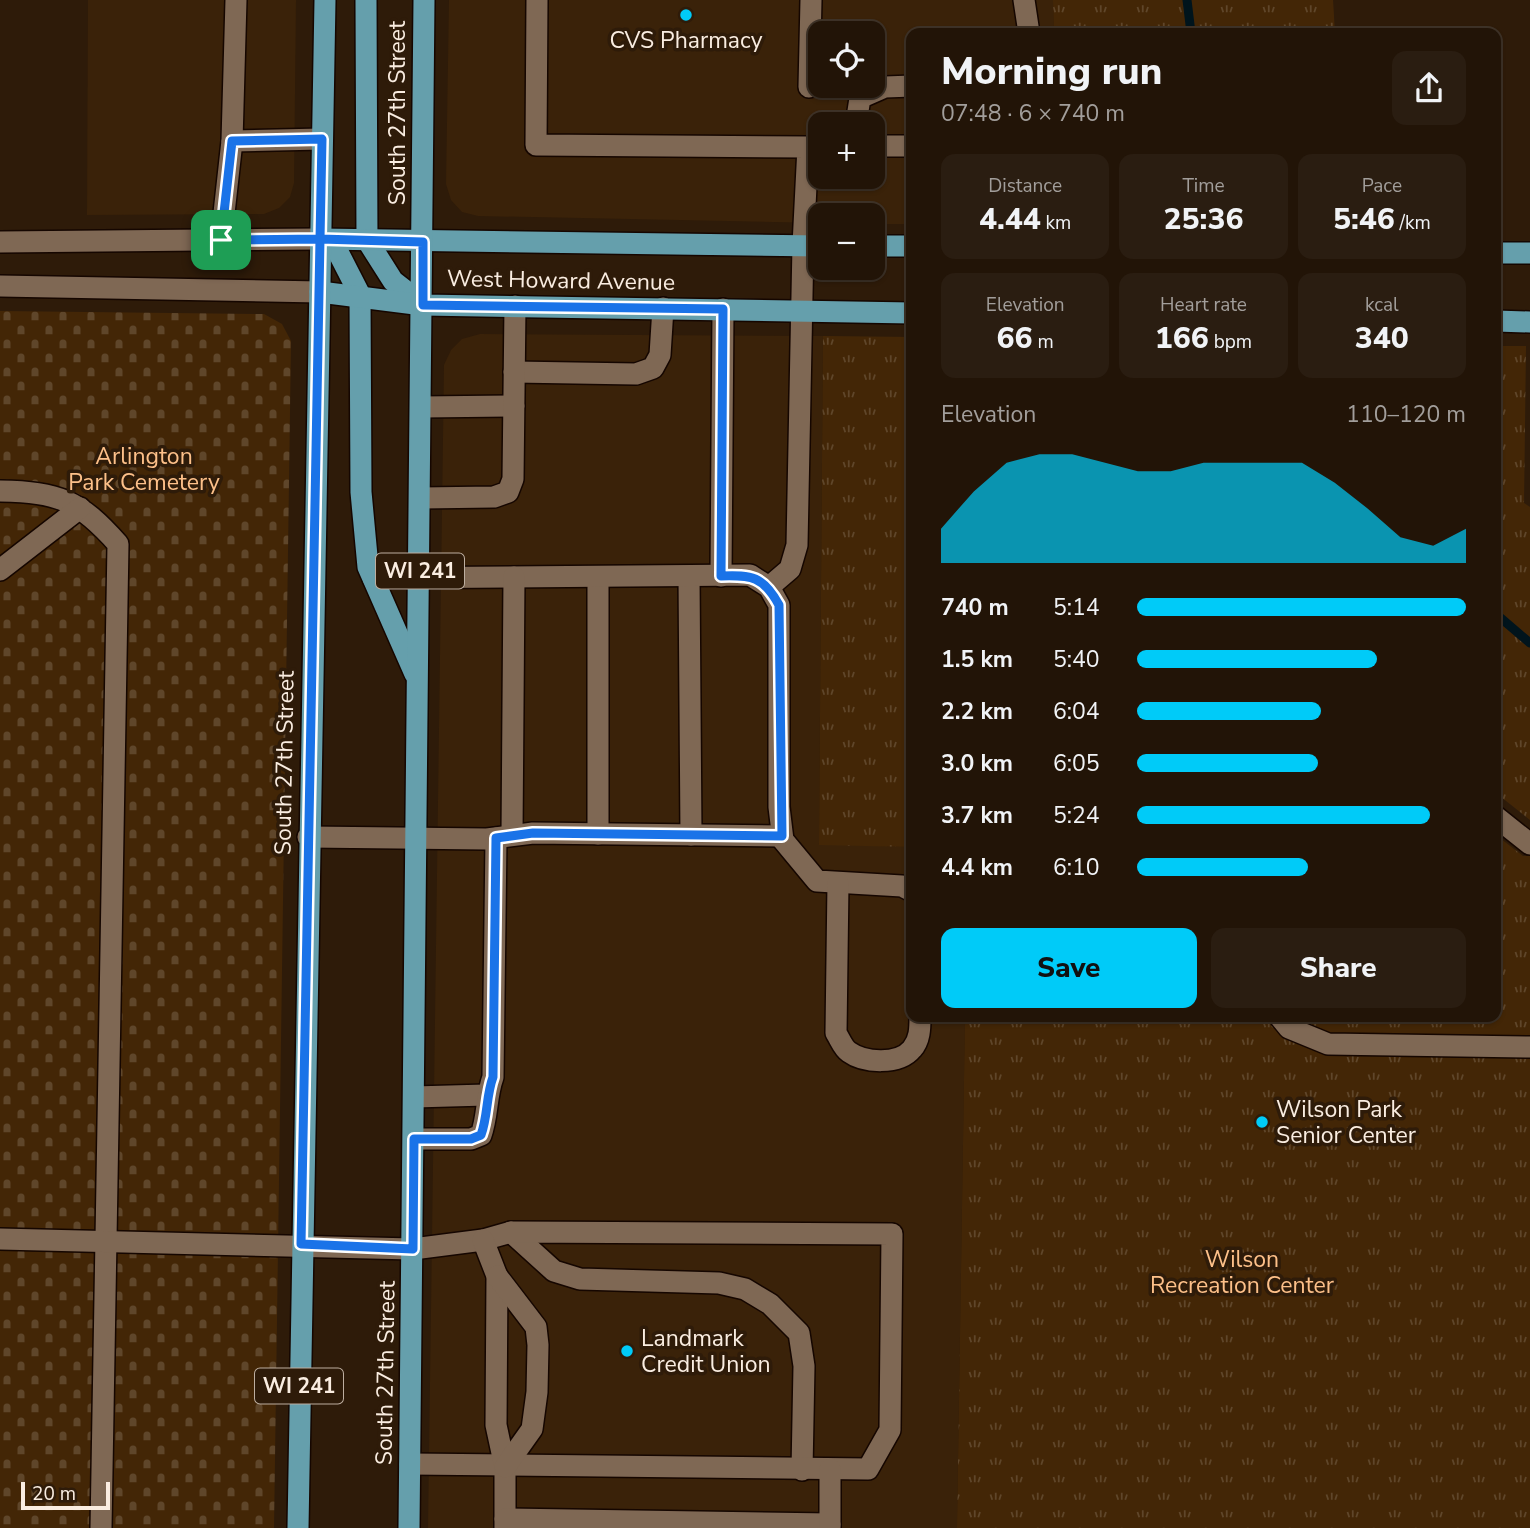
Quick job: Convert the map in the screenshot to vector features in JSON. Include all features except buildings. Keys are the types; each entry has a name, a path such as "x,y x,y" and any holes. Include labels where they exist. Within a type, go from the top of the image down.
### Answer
{"main road":[{"name":"South 27th Street","path":"298,1528 308,837 325,0"},
{"path":"366,0 367,240 393,281 423,305"},
{"name":"South 27th Street","path":"410,1528 424,0"},
{"path":"320,239 338,252 360,295 361,492 368,567 419,682"},
{"name":"West Howard Avenue","path":"320,239 808,245"},
{"path":"885,246 906,246"},
{"path":"1501,253 1530,253"},
{"name":"West Howard Avenue","path":"320,292 423,305 906,313"},
{"path":"1501,321 1530,322"}],"street":[{"path":"221,240 232,141 236,0"},
{"path":"537,0 536,145 808,147"},
{"path":"811,0 811,21"},
{"path":"1024,0 1028,28"},
{"path":"858,112 860,99 870,91 906,87"},
{"path":"232,141 322,139"},
{"path":"885,146 906,146"},
{"name":"West Howard Avenue","path":"0,242 320,239"},
{"path":"769,587 790,569 797,545 801,310 808,269"},
{"name":"West Howard Avenue","path":"0,286 320,292"},
{"path":"421,498 494,498 508,492 513,478 515,306"},
{"path":"514,372 636,374 653,368 660,355 663,308"},
{"path":"721,576 723,309"},
{"path":"422,407 514,406"},
{"path":"0,491 61,497 92,515 118,544 101,1528"},
{"path":"0,570 80,508"},
{"path":"373,578 750,575 769,587 779,605 779,807 782,836 800,864 817,881 906,888"},
{"path":"690,576 691,835"},
{"path":"414,1139 471,1139 481,1135 486,1095 493,1077 513,577"},
{"path":"598,577 598,834"},
{"path":"1501,821 1530,844"},
{"path":"308,837 598,834 782,836"},
{"path":"838,883 836,1033 847,1051 866,1061 893,1059 911,1051 919,1036 920,1022"},
{"path":"1284,1022 1289,1028 1328,1044 1530,1047"},
{"path":"414,1097 486,1095"},
{"path":"0,1239 301,1244 413,1249 483,1240 511,1232 892,1234 890,1430 868,1469 410,1464"},
{"path":"511,1232 554,1271 580,1279 719,1283 746,1289 770,1304 799,1333 804,1366 803,1470"},
{"path":"483,1240 498,1276 536,1327 538,1345 537,1392 532,1429 506,1467"},
{"path":"498,1276 496,1425 506,1467 505,1523 830,1526 830,1469"}],"shaded area":[{"path":"88,0 296,0 294,183 290,197 279,208 264,214 87,215"},
{"path":"449,0 1053,0 1054,28 906,28 906,224 885,224 885,203 808,203 808,223 478,216 462,212 451,200 446,184"},
{"path":"480,334 823,336 819,844 906,847 906,1022 965,1022 957,1528 428,1528 444,365 451,350 462,339"}],"green space":[{"path":"1053,0 1333,0 1335,28 1054,28"},
{"name":"Arlington Park Cemetery","path":"0,311 264,314 282,324 291,341 274,1528 0,1528"},
{"path":"823,336 906,337 906,847 819,845"},
{"path":"1501,346 1526,346 1524,503 1530,507 1530,820 1501,797"},
{"name":"Wilson Recreation Center","path":"1501,839 1523,856 1530,856 1530,1528 957,1528 965,1022 1501,1022"}],"waterway":[{"path":"1187,0 1190,28"},
{"path":"1501,618 1530,643"}],"place":[{"name":"CVS Pharmacy","path":"686,15"},
{"name":"Wilson Park Senior Center","path":"1262,1122"},
{"name":"Landmark Credit Union","path":"627,1351"}],"route":[{"path":"221,240 232,141 322,139 320,239 423,242 423,305 723,309 721,576 750,575 769,587 779,605 779,807 782,836 533,833 496,838 493,1077 486,1095 484,1126 481,1135 471,1139 414,1139 413,1249 301,1244 320,239 221,240"}]}
